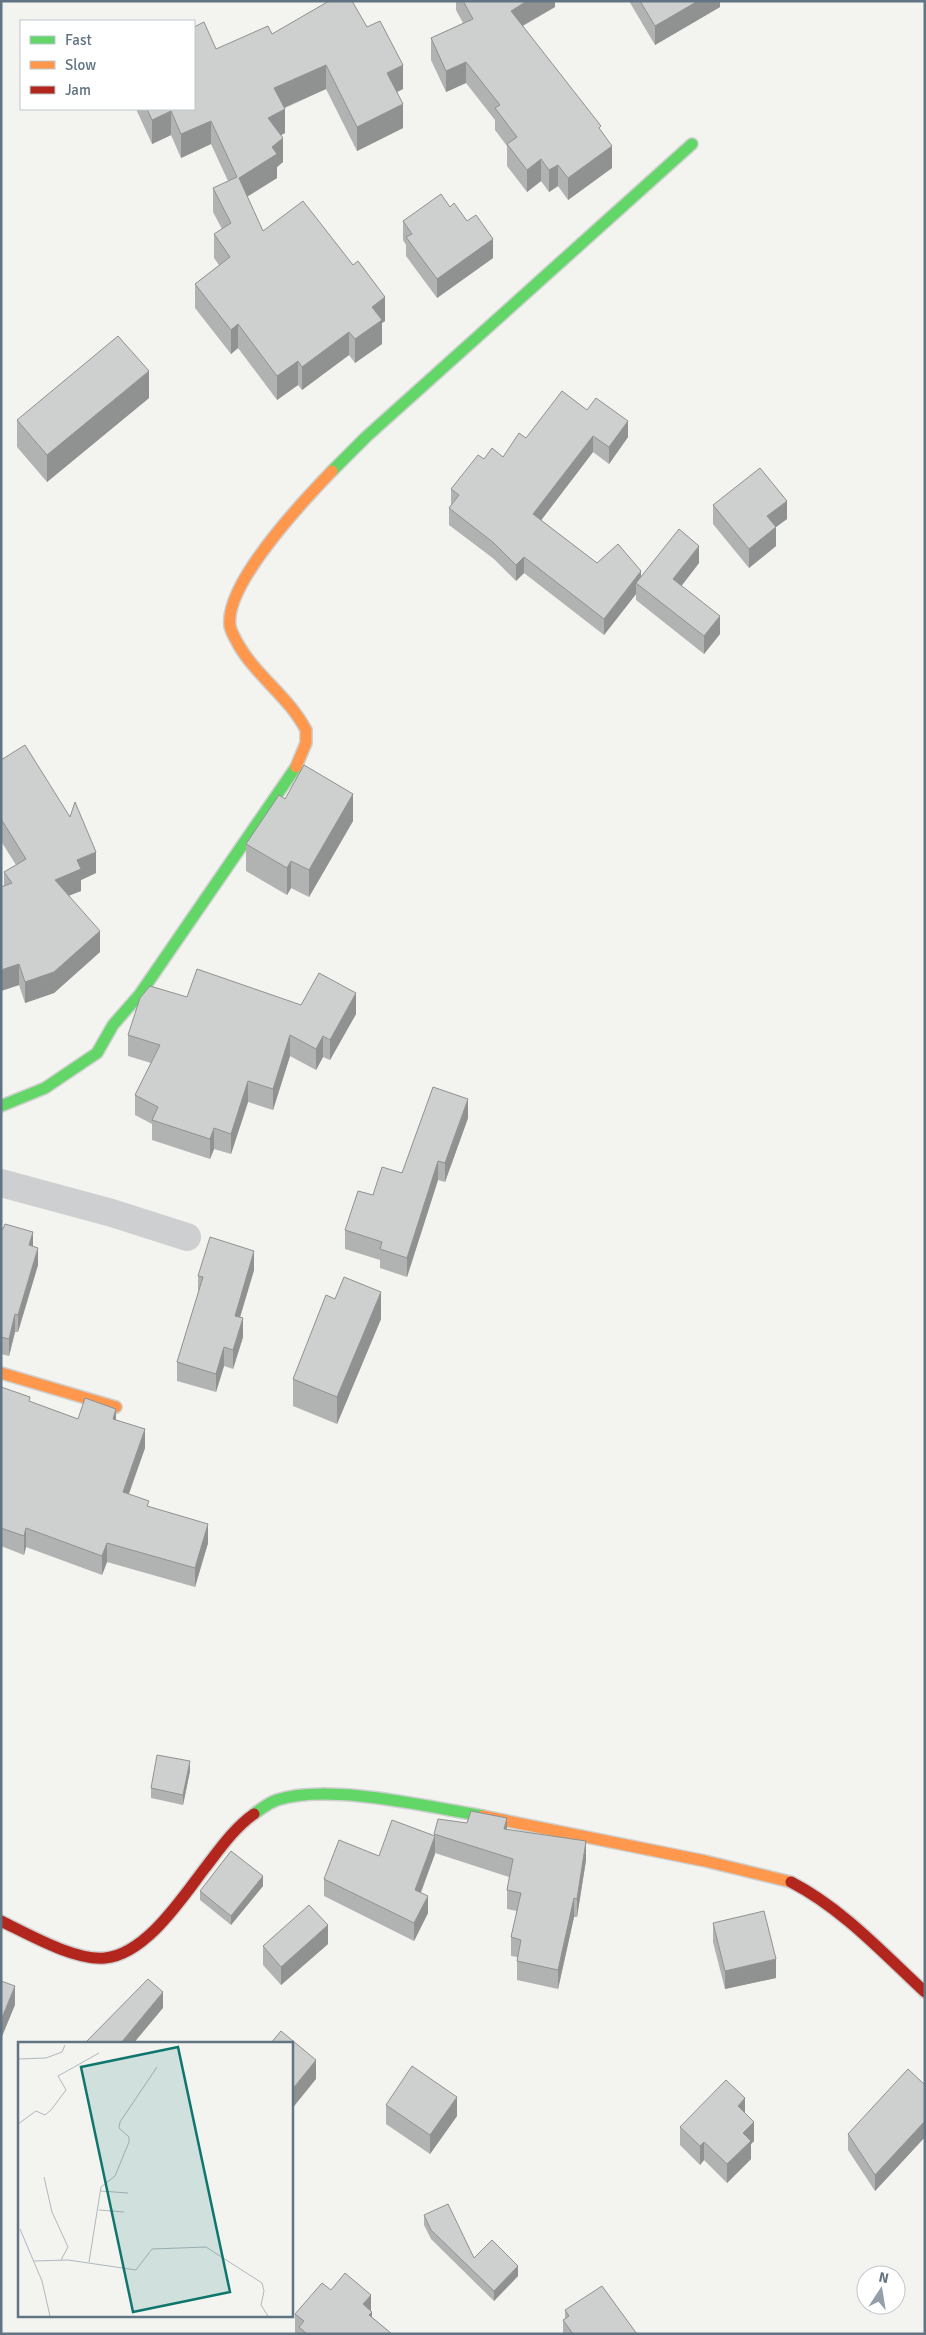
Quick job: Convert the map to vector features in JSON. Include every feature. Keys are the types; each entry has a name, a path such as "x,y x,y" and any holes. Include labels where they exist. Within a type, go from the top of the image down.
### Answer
{"street":[{"path":"1,1106 45,1088 97,1053 113,1025 140,994 294,773 306,744 307,733 296,715 236,642 230,625 231,610 237,594 258,559 325,476 692,144"},
{"path":"1,1183 112,1213 187,1237"},
{"path":"1,1373 116,1407"},
{"path":"1,1921 80,1954 105,1958 123,1954 161,1922 241,1826 269,1803 299,1795 330,1794 461,1812 729,1866 791,1882 816,1896 838,1914 925,1992"}],"building":[{"path":"329,1 352,1 367,27 380,21 403,65 387,73 403,104 357,127 326,65 274,88 285,109 268,118 283,138 272,147 277,154 239,178 263,231 303,201 353,265 358,261 385,297 372,307 382,320 355,339 349,332 302,367 298,361 277,376 238,324 231,330 195,284 230,257 214,234 231,223 213,188 237,177 211,121 181,134 171,111 152,120 147,110 195,110 195,26 204,22 216,49 268,26 272,34"},
{"path":"463,1 527,1 511,11 601,126 599,128 612,146 568,178 558,165 549,170 541,159 527,170 507,144 517,137 495,108 500,105 466,62 446,71 431,38 473,19"},
{"path":"640,1 698,1 655,26"},
{"path":"441,194 450,207 454,203 467,221 476,215 493,239 437,279 406,237 412,234 403,221"},
{"path":"118,336 149,371 47,455 17,420"},
{"path":"562,391 587,410 596,398 628,421 609,447 593,436 533,514 597,563 618,544 641,571 604,619 524,557 516,565 494,543 449,508 459,495 451,489 478,455 484,459 492,448 503,457 519,433 526,438"},
{"path":"760,468 787,501 767,516 776,527 749,549 713,505"},
{"path":"679,529 699,546 673,579 720,616 704,636 636,583"},
{"path":"25,745 70,817 75,802 96,852 77,860 81,869 55,880 100,931 54,972 25,982 19,964 1,970 1,887 12,883 4,872 26,859 1,819 1,760"},
{"path":"304,765 353,794 309,870 291,861 287,868 246,844 279,795 285,799"},
{"path":"197,969 301,1005 319,973 356,993 330,1040 323,1036 316,1049 290,1035 273,1089 248,1081 231,1134 214,1128 210,1139 152,1120 158,1107 135,1095 160,1045 128,1035 140,998 150,986 187,997"},
{"path":"433,1087 468,1099 445,1163 438,1161 407,1258 380,1249 382,1242 345,1230 358,1191 373,1195 382,1167 402,1173"},
{"path":"5,1224 33,1232 29,1245 38,1248 18,1315 15,1314 9,1339 1,1337 1,1229 3,1229"},
{"path":"210,1237 254,1251 235,1316 243,1318 233,1350 224,1347 216,1374 177,1362 203,1277 198,1276"},
{"path":"344,1277 381,1292 337,1397 293,1379 326,1295 335,1299"},
{"path":"1,1387 30,1397 29,1401 78,1419 85,1398 116,1409 113,1419 145,1429 123,1492 149,1501 147,1506 208,1524 195,1568 107,1543 102,1556 26,1528 24,1536 1,1528"},
{"path":"157,1755 190,1761 183,1795 151,1788"},
{"path":"471,1811 507,1818 504,1829 586,1841 577,1899 574,1898 558,1970 517,1961 521,1940 511,1937 521,1893 507,1890 513,1859 434,1834 438,1819 467,1823"},
{"path":"392,1820 435,1836 415,1890 428,1896 414,1923 324,1879 339,1840 379,1856"},
{"path":"231,1851 263,1876 231,1916 200,1891"},
{"path":"309,1905 328,1925 281,1967 263,1946"},
{"path":"764,1911 776,1959 725,1971 713,1923"},
{"path":"148,1979 163,1992 122,2042 86,2042"},
{"path":"1,1981 15,1986 1,2020"},
{"path":"281,2031 316,2060 292,2090 292,2042 272,2042"},
{"path":"412,2066 457,2097 430,2135 386,2105"},
{"path":"908,2069 925,2085 925,2121 875,2175 848,2134"},
{"path":"726,2080 745,2098 738,2106 754,2122 743,2133 751,2141 727,2164 704,2142 700,2146 680,2127"},
{"path":"448,2204 474,2258 492,2240 518,2266 494,2291 431,2230 424,2215"},
{"path":"345,2273 371,2295 363,2304 372,2312 369,2315 392,2334 307,2334 299,2327 304,2321 295,2314 322,2283 331,2290"},
{"path":"602,2286 637,2334 573,2334 563,2320 569,2316 565,2310"}],"traffic: fast":[{"path":"332,471 366,437 692,144"},
{"path":"1,1106 45,1088 97,1053 113,1025 140,994 296,767"},
{"path":"254,1814 277,1800 299,1795 324,1794 351,1795 408,1802 483,1816"}],"traffic: slow":[{"path":"296,767 306,743 306,730 291,707 245,656 230,626 232,609 239,589 268,544 332,471"},
{"path":"1,1373 116,1407"},
{"path":"483,1816 705,1861 791,1882"}],"traffic: jam":[{"path":"1,1921 38,1939 80,1955 105,1958 120,1954 149,1936 162,1923 228,1839 240,1825 254,1814"},
{"path":"791,1882 845,1918 925,1992"}]}
